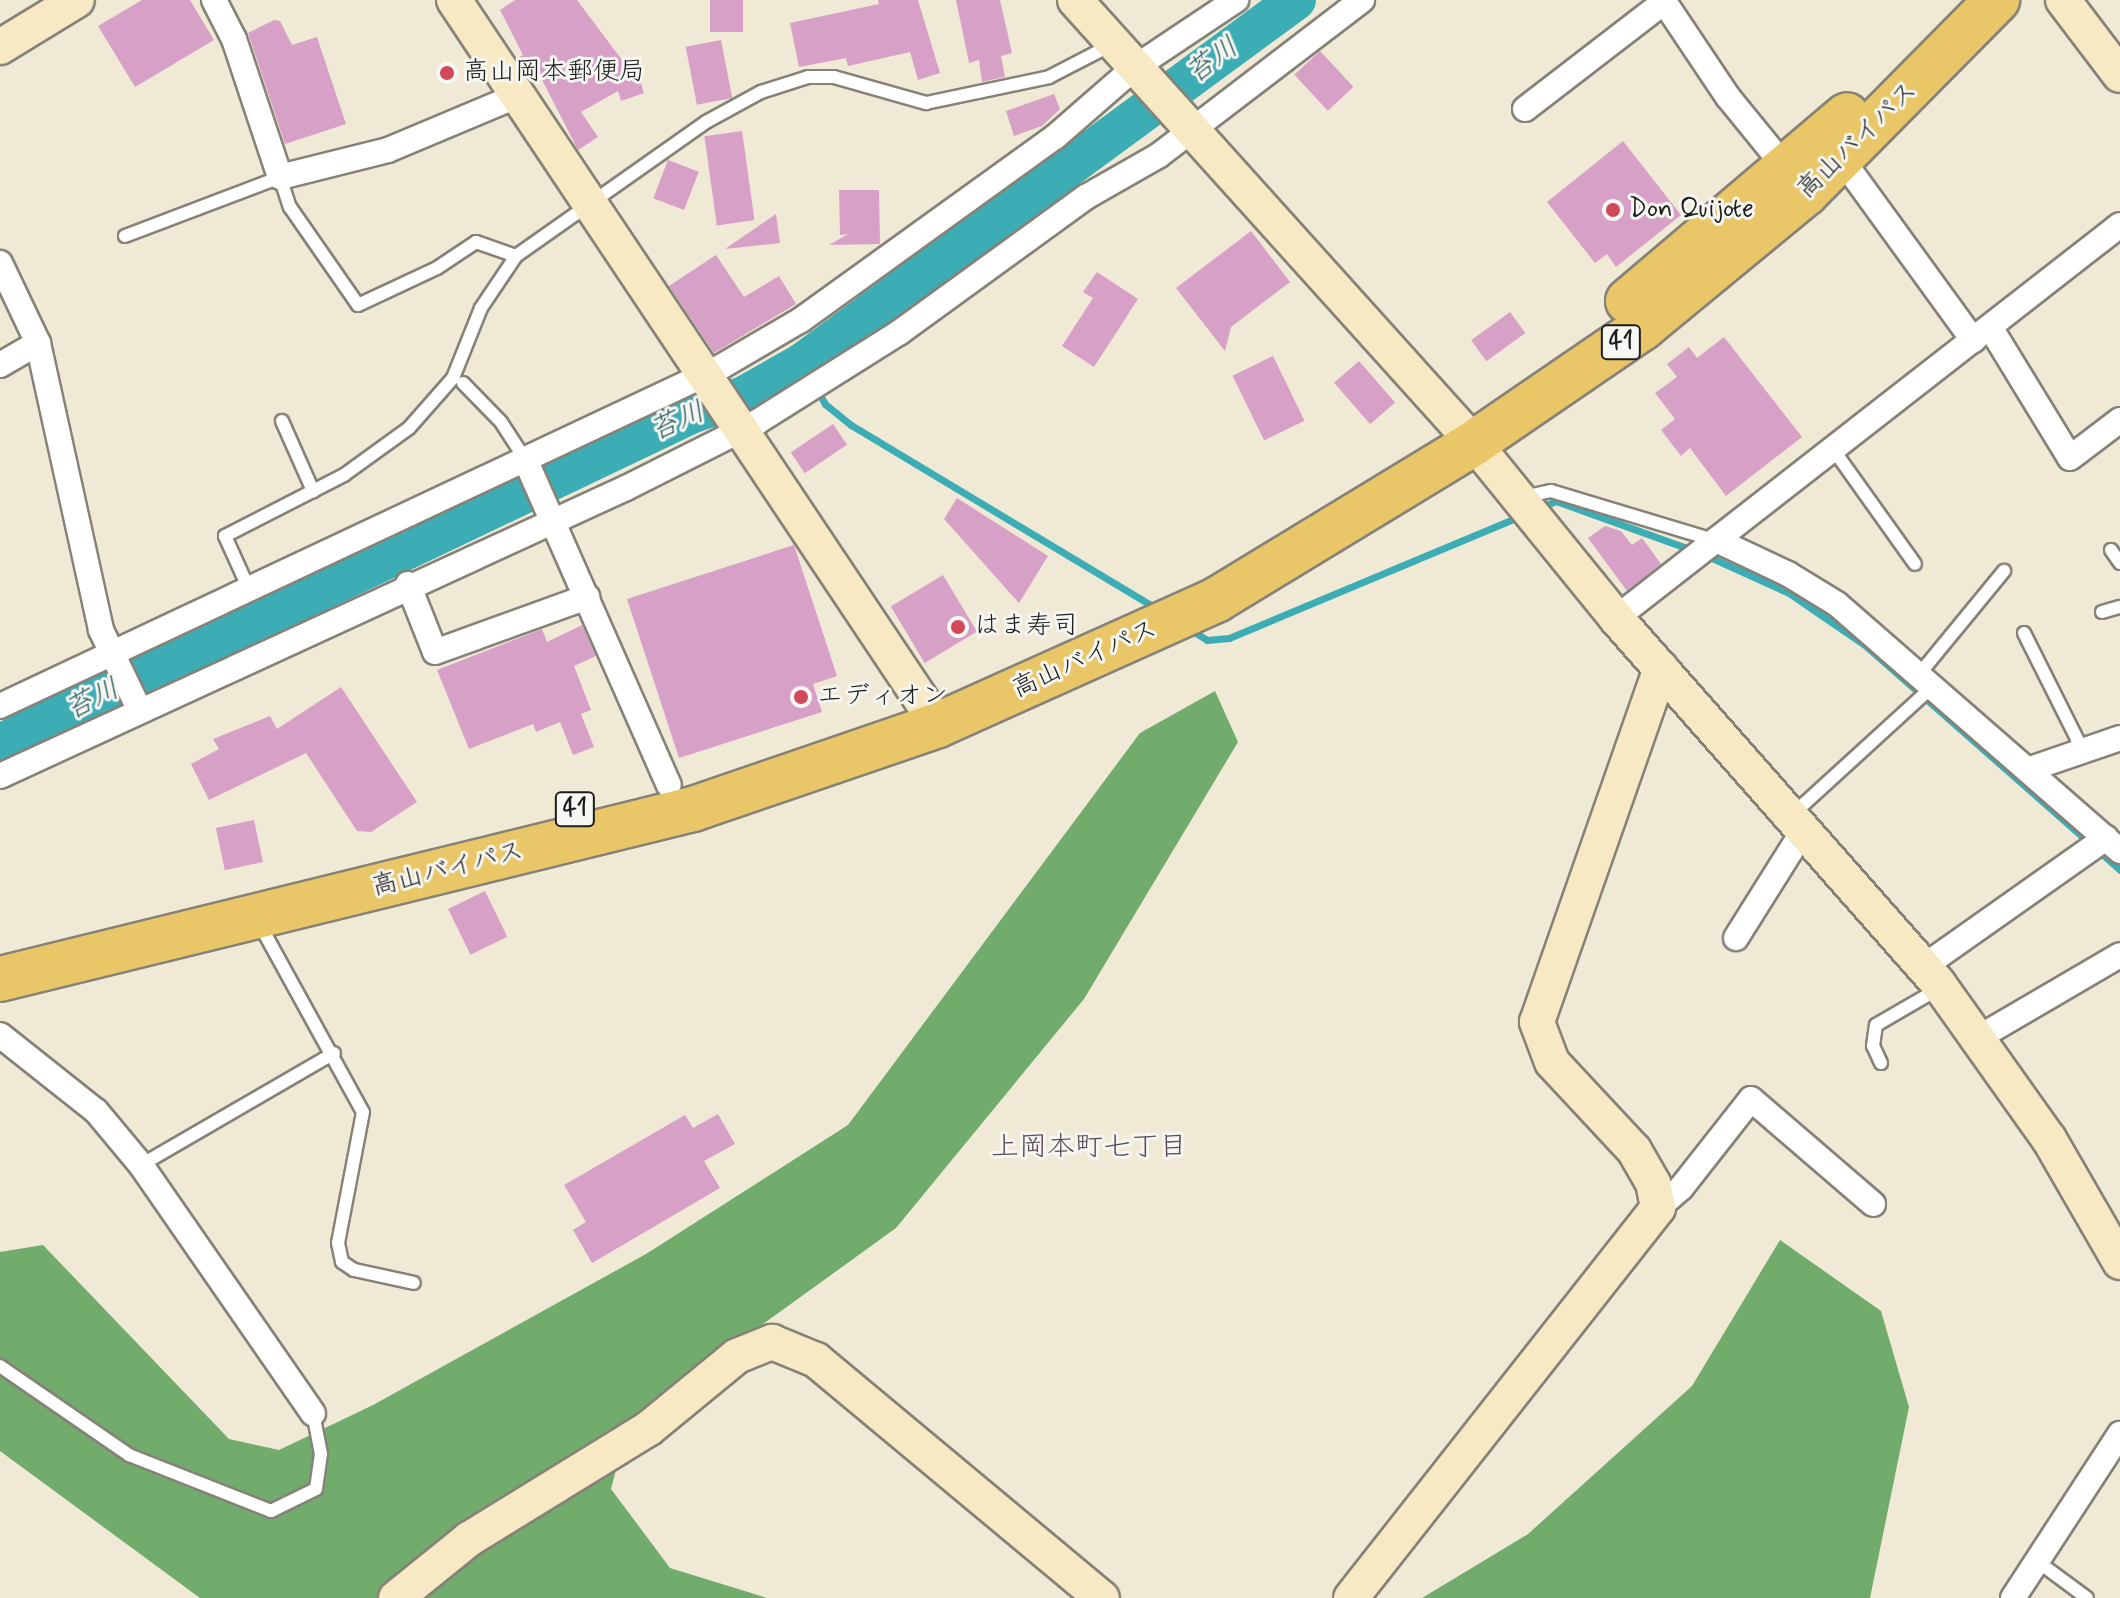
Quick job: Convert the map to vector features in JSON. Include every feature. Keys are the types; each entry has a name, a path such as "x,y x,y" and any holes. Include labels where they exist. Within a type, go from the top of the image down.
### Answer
{"highway":[{"name":"高山バイパス","path":"1466,434 1853,110 1961,0"},
{"name":"高山バイパス","path":"0,979 693,809 930,713 1161,611 1642,328 1806,193 1997,0"},
{"name":"高山バイパス","path":"0,953 669,785 930,713"}],"street":[{"path":"0,47 77,0"},
{"path":"214,0 234,39 280,177 388,150 519,95"},
{"path":"454,0 930,713"},
{"path":"1075,0 1466,434 1616,618 1932,977 2049,1139 2120,1262"},
{"path":"0,706 114,655 248,587 526,463 706,377 801,320 1055,137 1130,63 1236,0"},
{"path":"0,776 138,707 408,584 804,395 1086,197 1158,156 1186,123 1362,0"},
{"path":"2063,0 2120,75"},
{"path":"1525,109 1664,1 1713,76 1786,168"},
{"path":"1851,172 1982,333 2070,458 2120,420"},
{"path":"1616,618 2120,225"},
{"path":"0,263 38,343 101,630 138,707"},
{"path":"0,365 38,343"},
{"path":"526,463 669,785"},
{"path":"1713,543 1788,574 1837,604 1926,687 2030,769 2104,845 1932,977"},
{"path":"408,584 435,652 587,597"},
{"path":"1658,1208 1653,1183 1634,1150 1552,1062 1537,1022 1661,668"},
{"path":"2030,769 2120,738"},
{"path":"1736,938 1797,823"},
{"path":"1978,1038 2120,955"},
{"path":"0,1035 96,1111 141,1165 313,1413"},
{"path":"1351,1598 1658,1208 1681,1188 1751,1099 1873,1204"},
{"path":"396,1598 469,1539 648,1429 737,1356 772,1342 816,1360 1102,1598"},
{"path":"2013,1598 2120,1434"}],"lane":[{"path":"248,587 225,536 313,491 382,449 442,395 481,308 516,256 592,206 706,122 786,82 834,77 926,103 1130,63"},
{"path":"125,236 280,177 290,207 358,305 437,268 476,242 516,256"},
{"path":"463,383 501,422 526,463"},
{"path":"282,421 313,491"},
{"path":"1833,449 1915,564"},
{"path":"1525,508 1551,491 1713,543"},
{"path":"2111,550 2120,563"},
{"path":"1797,823 1926,687 2004,571"},
{"path":"2102,612 2120,607"},
{"path":"2024,633 2077,739 2079,752"},
{"path":"257,918 334,1053 363,1112 338,1243 342,1262 354,1270 414,1283"},
{"path":"1881,1063 1873,1046 1876,1025 1932,977"},
{"path":"141,1165 334,1053"},
{"path":"0,1366 129,1455 271,1511 316,1489 321,1454 313,1413"},
{"path":"2037,1561 2087,1598"}],"green space":[{"path":"1215,691 1238,742 1084,999 896,1228 629,1421 611,1489 670,1568 767,1598 200,1598 0,1451 0,1252 43,1245 229,1439 279,1450 373,1405 646,1254 848,1125 1140,733"},
{"path":"1780,1240 1881,1311 1909,1407 1870,1598 1422,1598 1528,1534 1692,1386"}],"building":[{"path":"142,0 190,0 214,40 135,87 98,26"},
{"path":"515,0 577,0 631,72 637,70 644,93 621,101 618,91 581,112 598,137 578,150 538,72 529,77 517,58 523,55 500,10"},
{"path":"710,0 743,0 743,32 710,32"},
{"path":"878,0 918,0 940,73 918,80 910,52 848,66 846,58 799,67 790,23 879,4"},
{"path":"956,0 1000,0 1012,53 1001,56 1005,77 982,82 979,60 969,63"},
{"path":"274,20 280,21 292,45 317,37 346,124 285,144 248,33"},
{"path":"721,40 732,98 697,105 686,47"},
{"path":"1320,51 1353,87 1328,111 1294,75"},
{"path":"1054,94 1060,109 1042,126 1014,136 1006,111"},
{"path":"742,131 755,220 717,225 704,136"},
{"path":"1623,141 1681,215 1616,267 1607,254 1595,263 1547,202"},
{"path":"668,160 699,172 684,210 653,198"},
{"path":"839,190 879,190 880,244 829,245 848,234 840,235"},
{"path":"776,214 780,243 725,249"},
{"path":"1251,231 1290,282 1231,327 1225,351 1176,288"},
{"path":"716,255 744,297 779,276 796,304 714,353 669,286"},
{"path":"1097,272 1138,299 1094,367 1062,346 1093,298 1083,292"},
{"path":"1510,312 1525,333 1486,361 1471,340"},
{"path":"1724,337 1802,437 1726,496 1690,448 1681,456 1661,430 1675,419 1655,393 1677,377 1667,364 1689,347 1697,358"},
{"path":"1273,356 1305,421 1264,440 1233,376"},
{"path":"1359,361 1395,403 1370,424 1334,383"},
{"path":"833,424 847,445 805,473 791,453"},
{"path":"957,498 1048,556 1019,603 944,519"},
{"path":"1605,526 1621,531 1632,545 1642,538 1661,564 1627,591 1588,538"},
{"path":"794,545 837,676 813,684 822,712 679,758 627,599"},
{"path":"943,575 977,632 925,663 891,606"},
{"path":"582,625 596,656 574,666 591,710 581,714 594,747 573,755 560,722 536,732 533,724 469,749 437,670 542,629 547,642"},
{"path":"341,687 417,802 371,832 357,831 306,753 209,800 191,764 219,749 213,739 270,716 277,729"},
{"path":"254,820 263,862 225,870 216,828"},
{"path":"485,891 507,937 471,955 448,909"},
{"path":"718,1114 735,1144 704,1161 720,1188 592,1263 573,1230 586,1222 564,1185 685,1115 693,1128"}],"waterway":[{"name":"苔川","path":"0,744 693,413 744,396 802,363 1296,0"},
{"path":"802,363 825,404 851,425 1157,609"},
{"path":"1538,508 1556,501 1692,550"},
{"path":"1191,630 1207,640 1229,638 1520,516"},
{"path":"1703,554 1789,593 1866,646 2120,870"}],"place":[{"name":"高山岡本郵便局","path":"447,73"},
{"name":"Don Quijote","path":"1613,210"},
{"name":"はま寿司","path":"958,627"},
{"name":"エディオン","path":"801,697"}],"district":[{"name":"上岡本町七丁目","path":"1089,1148"}]}
